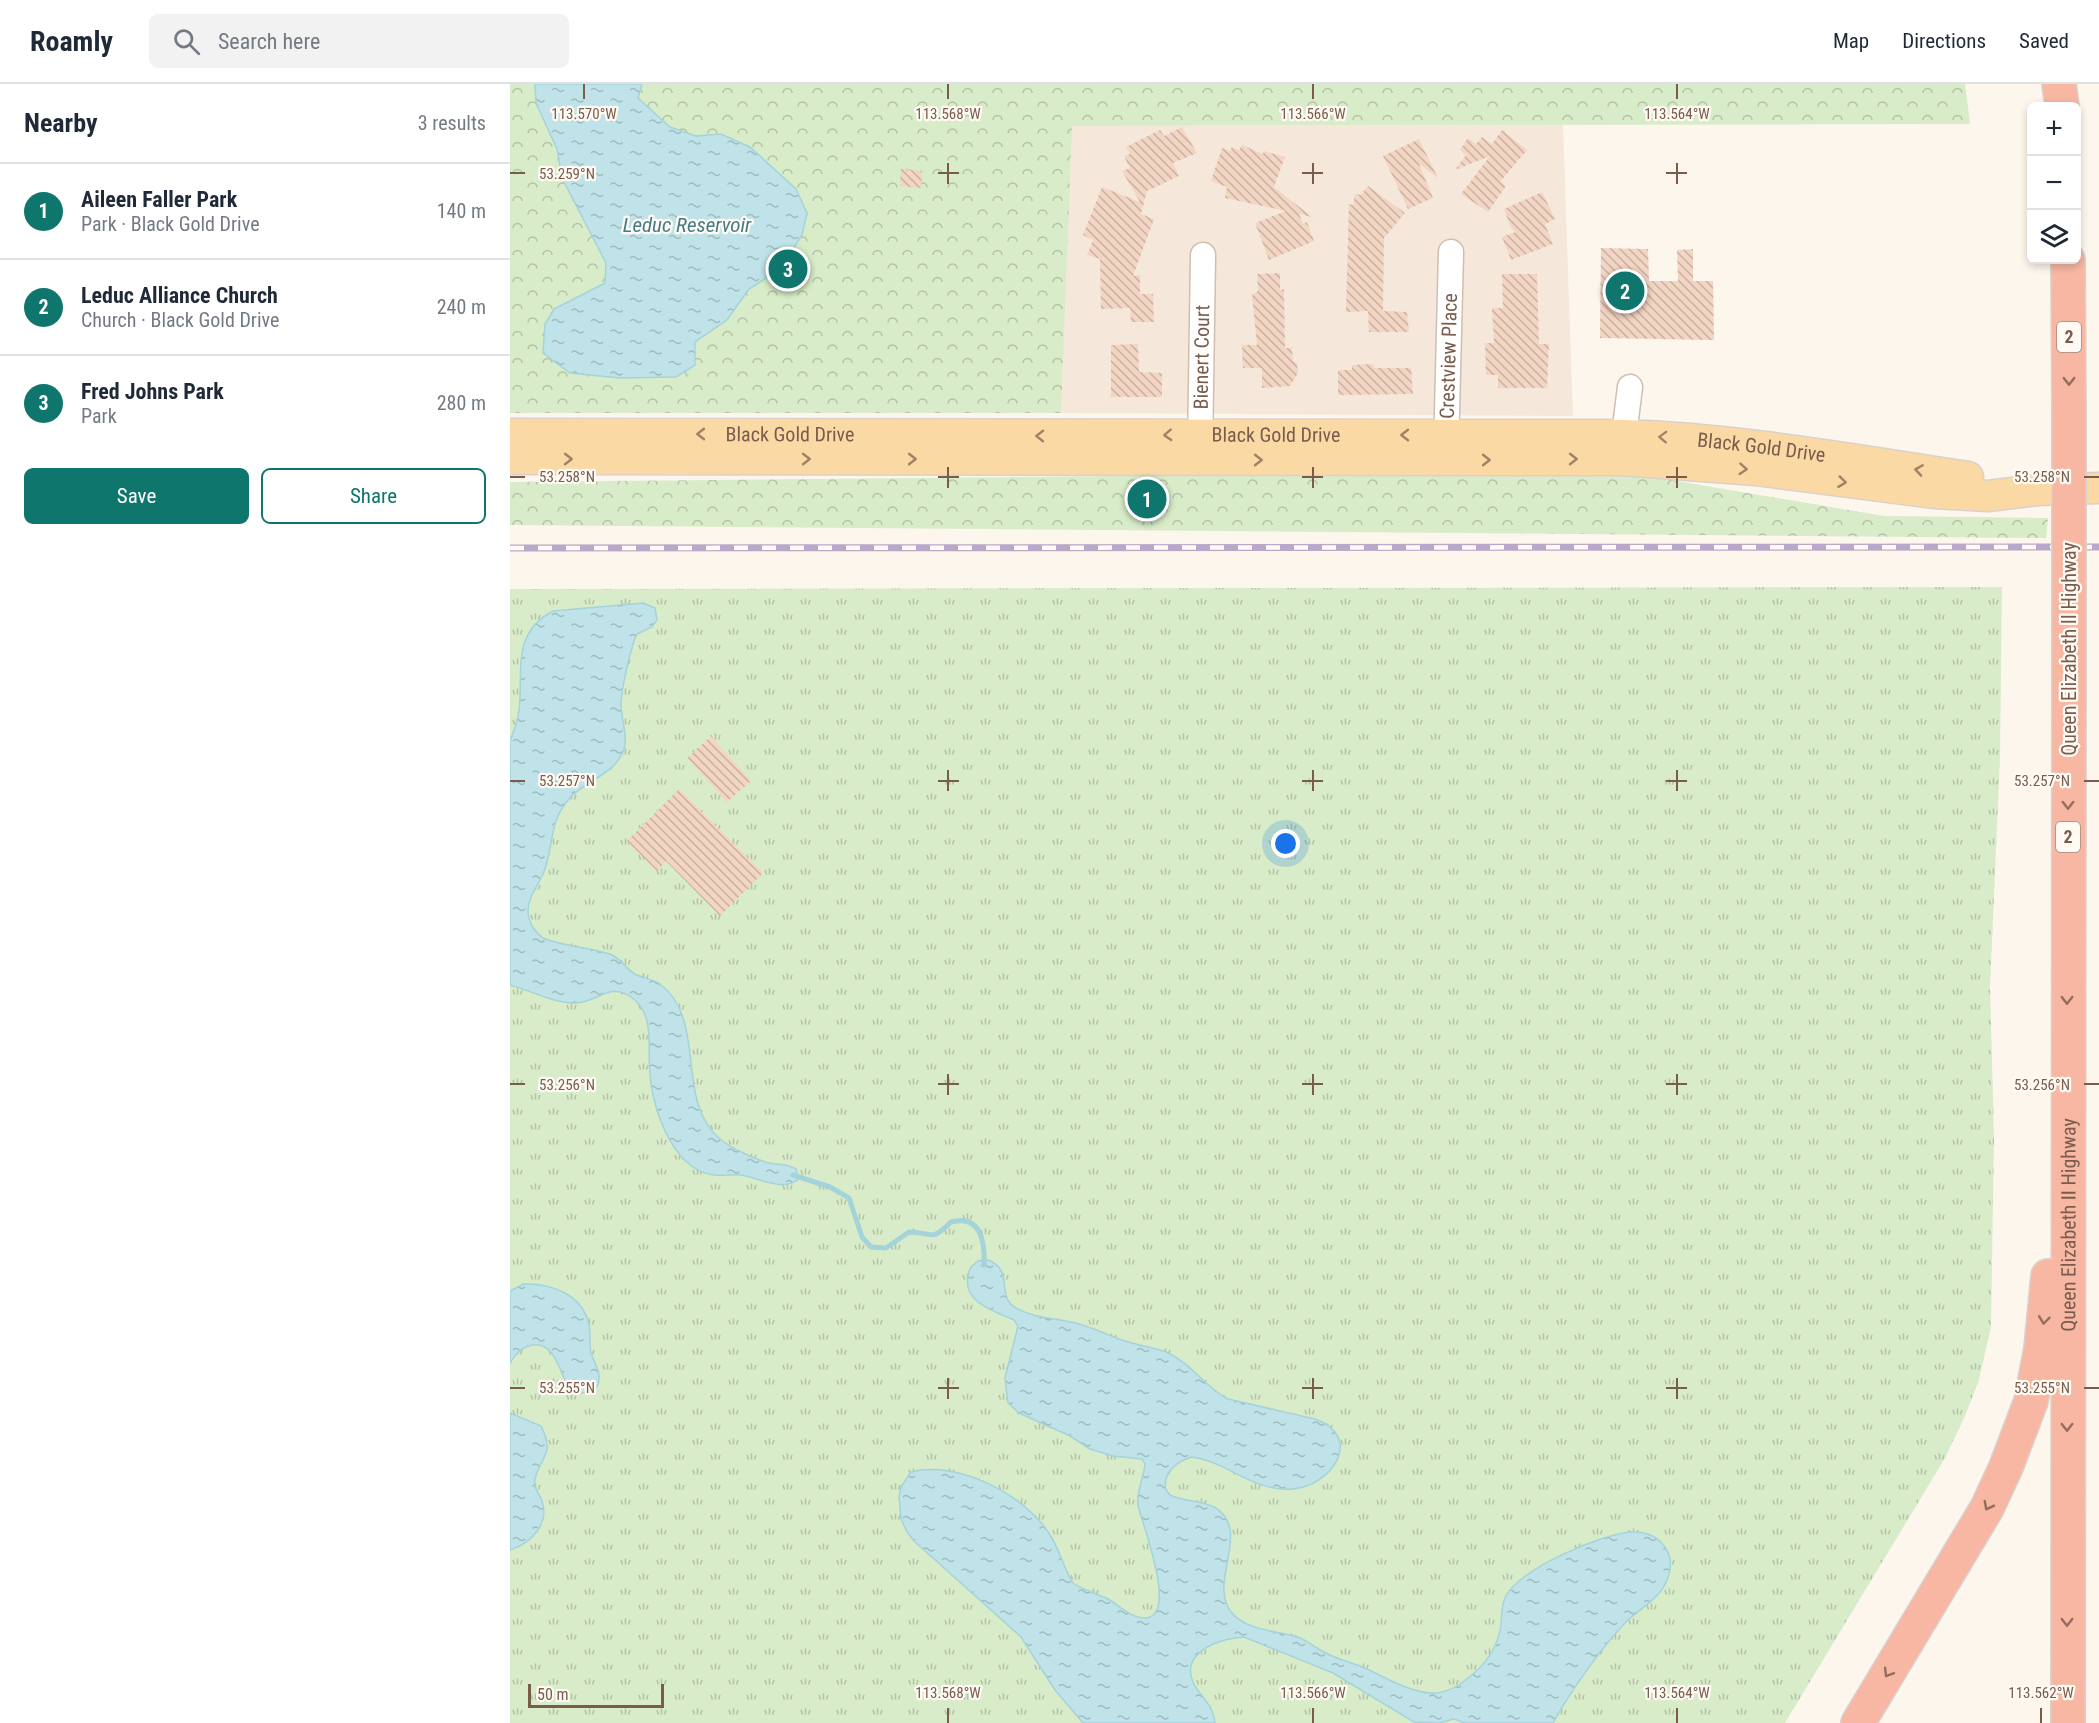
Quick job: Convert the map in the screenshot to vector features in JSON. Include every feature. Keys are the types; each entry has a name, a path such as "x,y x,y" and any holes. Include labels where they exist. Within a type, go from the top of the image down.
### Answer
{"highway":[{"path":"2059,84 2061,102"},
{"name":"Queen Elizabeth II Highway","path":"2068,264 2068,1723"},
{"path":"1858,1723 1987,1508 2013,1450 2031,1401 2047,1293 2052,1172 2067,1053"}],"main road":[{"name":"Black Gold Drive","path":"510,434 1124,436 1200,447"},
{"name":"Black Gold Drive","path":"510,459 1200,447 1623,447 1756,470 1934,493 1988,496 2038,490 2099,489"}],"street":[{"name":"Crestview Place","path":"1446,448 1451,252"},
{"name":"Bienert Court","path":"1200,447 1203,255"},
{"path":"1623,447 1630,387"}],"shaded area":[{"path":"1563,125 1573,416 1061,413 1071,126"}],"green space":[{"path":"510,84 1965,84 1970,124 1072,126 1061,413 510,413"},
{"path":"1618,471 1884,516 2048,518 2046,538 510,525 510,482"},
{"path":"2002,587 2000,758 1990,987 1994,1138 1991,1327 1979,1380 1945,1458 1785,1723 510,1723 510,589"}],"water":[{"name":"Leduc Reservoir","path":"535,84 642,84 638,98 670,127 696,136 721,134 750,147 796,189 807,213 802,235 780,269 749,289 727,320 695,342 695,365 676,377 620,378 570,373 543,353 545,324 554,309 605,283 606,263 562,178 557,149 536,103"},
{"path":"643,603 655,608 657,620 652,627 637,634 629,658 621,705 625,736 622,754 612,767 576,792 563,807 555,826 547,864 533,892 528,912 531,924 543,938 610,954 618,958 635,974 660,984 674,999 683,1018 693,1083 706,1123 720,1139 737,1150 772,1164 786,1165 796,1169 799,1179 787,1184 773,1184 742,1175 704,1173 680,1155 668,1137 656,1108 649,1064 647,1022 639,1004 631,997 616,991 576,1003 551,999 510,985 510,741 518,714 525,642 539,620 553,611"},
{"path":"988,1260 1001,1270 1010,1303 1023,1312 1090,1327 1127,1342 1166,1352 1183,1362 1212,1389 1228,1399 1315,1419 1330,1427 1338,1437 1340,1448 1337,1460 1320,1479 1307,1486 1278,1489 1265,1486 1205,1460 1192,1457 1176,1465 1166,1478 1166,1490 1170,1495 1214,1507 1225,1517 1230,1529 1230,1543 1225,1572 1225,1601 1232,1613 1246,1624 1292,1635 1404,1687 1436,1693 1455,1687 1468,1678 1490,1655 1497,1641 1504,1601 1512,1587 1542,1565 1562,1555 1619,1534 1632,1532 1651,1535 1664,1546 1670,1561 1670,1570 1664,1587 1606,1644 1553,1723 1465,1723 1454,1719 1439,1723 1414,1722 1333,1673 1244,1637 1225,1640 1205,1648 1192,1662 1193,1682 1212,1711 1215,1723 1083,1723 1055,1690 1021,1637 914,1541 901,1519 899,1497 901,1487 911,1472 949,1471 968,1476 1006,1493 1038,1519 1049,1533 1073,1583 1106,1598 1138,1617 1154,1615 1159,1604 1156,1569 1138,1505 1145,1464 1142,1459 1113,1456 1090,1449 1070,1436 1019,1413 1008,1403 1005,1378 1018,1326 1014,1320 978,1302 968,1287 971,1267 978,1261"},
{"path":"523,1284 554,1288 564,1292 580,1305 589,1325 591,1353 599,1375 599,1381 594,1389 580,1392 570,1389 552,1353 540,1345 522,1349 510,1363 510,1291"},
{"path":"510,1413 541,1426 547,1449 537,1471 535,1482 544,1509 541,1525 525,1543 510,1550"}],"building":[{"path":"1182,127 1197,153 1173,163 1179,176 1147,191 1141,214 1154,219 1133,276 1140,275 1140,294 1153,294 1154,322 1131,322 1130,308 1101,309 1100,259 1087,255 1093,240 1083,235 1102,187 1140,202 1122,171 1130,168 1124,156 1130,154 1126,147 1160,130 1164,136"},
{"path":"1502,130 1527,150 1500,182 1506,186 1488,212 1461,194 1490,156 1455,170 1466,155 1460,150 1468,138 1476,144 1482,137 1492,144"},
{"path":"1419,139 1438,178 1419,164 1433,198 1408,209 1383,156"},
{"path":"1242,145 1263,154 1264,151 1285,157 1274,187 1312,217 1299,214 1303,224 1307,222 1314,241 1269,260 1255,223 1286,211 1225,198 1227,187 1211,181 1222,148 1230,151 1232,147 1239,150"},
{"path":"901,169 922,171 921,188 900,186"},
{"path":"1368,186 1405,213 1384,238 1383,311 1407,312 1409,332 1369,332 1368,311 1346,312 1349,204 1353,205 1355,194 1361,195"},
{"path":"1542,192 1555,219 1545,224 1553,244 1511,260 1502,237 1516,232 1511,228 1504,209"},
{"path":"1601,248 1648,249 1649,281 1678,281 1677,250 1693,249 1693,281 1713,281 1714,340 1600,338"},
{"path":"1280,273 1280,290 1284,289 1285,348 1292,348 1293,361 1297,363 1298,373 1290,386 1262,388 1262,368 1243,368 1242,345 1257,345 1252,295 1258,291 1257,274"},
{"path":"1502,274 1537,274 1539,344 1549,344 1547,388 1498,388 1498,375 1486,375 1485,343 1494,343 1492,308 1503,308"},
{"path":"1138,344 1139,372 1162,373 1162,397 1111,397 1111,345"},
{"path":"1373,364 1374,368 1411,368 1413,394 1338,395 1338,370 1352,370 1352,365"},
{"path":"711,736 751,781 727,802 687,758"},
{"path":"679,789 763,873 720,916 666,861 657,871 627,841"}],"waterway":[{"path":"793,1175 830,1187 849,1198 862,1237 871,1247 886,1248 909,1232 931,1235 939,1232 951,1222 969,1222 975,1226 982,1239 984,1265"}],"railway":[{"path":"510,548 2099,547"}],"place":[{"name":"Fred Johns Park","path":"788,269"},
{"name":"Leduc Alliance Church","path":"1625,291"},
{"name":"Aileen Faller Park","path":"1147,499"}]}
